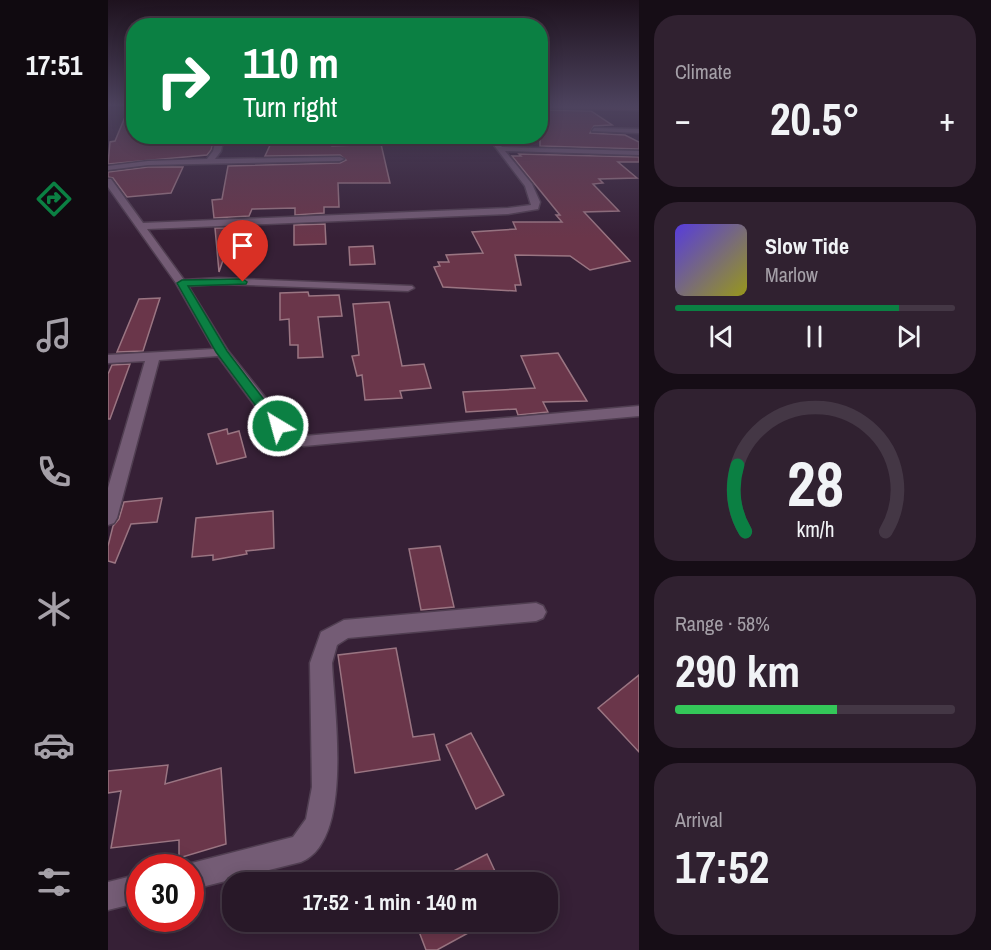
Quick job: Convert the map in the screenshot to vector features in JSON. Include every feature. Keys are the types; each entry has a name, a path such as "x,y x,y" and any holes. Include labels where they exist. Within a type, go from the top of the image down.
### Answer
{"street":[{"path":"210,161 218,149"},
{"path":"141,226 508,211 535,207 536,202 529,186 500,149"},
{"path":"509,149 638,154"},
{"path":"108,168 148,163 340,159"},
{"path":"108,180 182,283 222,352 287,435 304,441 639,411"},
{"path":"182,283 219,281 408,288"},
{"path":"108,359 222,352"},
{"path":"108,518 153,356"},
{"path":"204,873 301,849 318,824 325,787 321,663 328,639 344,629 536,612"},
{"path":"108,896 126,892"}],"building":[{"path":"109,149 211,149 207,155 108,164"},
{"path":"268,149 382,149 390,183 338,183 339,207 324,207 324,213 295,215 295,208 252,209 249,216 214,218 212,200 222,199 228,166 340,163 346,160 340,155 265,156"},
{"path":"519,154 639,157 639,162 618,162 637,178 599,179 603,183 593,184 619,211 584,212 630,261 590,270 570,256 515,255 521,285 515,285 516,291 443,287 434,267 440,266 438,262 449,262 446,255 483,253 472,232 516,229 513,222 562,222 556,215 560,215 512,156 521,156"},
{"path":"148,167 183,167 171,193 127,197 113,178 108,177 108,172"},
{"path":"325,224 326,244 294,245 294,225"},
{"path":"215,228 234,228 219,272"},
{"path":"373,246 375,264 350,265 349,247"},
{"path":"308,292 309,296 339,295 342,316 318,317 323,357 298,358 298,345 290,345 289,319 280,320 280,293"},
{"path":"160,298 143,351 117,352 139,299"},
{"path":"389,302 402,366 424,364 431,388 400,391 402,398 365,400 362,375 357,376 352,356 359,355 353,304"},
{"path":"558,353 587,401 543,402 548,412 518,415 516,409 466,412 463,392 535,388 521,356"},
{"path":"130,364 110,419 108,419 108,374 112,365"},
{"path":"227,429 228,434 239,431 246,457 217,464 208,434"},
{"path":"162,498 157,522 131,524 115,563 108,561 108,546 113,526 119,519 124,502"},
{"path":"273,511 274,548 246,551 247,554 213,560 213,555 192,557 196,518"},
{"path":"440,546 454,607 421,610 409,549"},
{"path":"396,648 413,737 434,734 440,760 355,773 338,655"},
{"path":"639,675 639,752 598,708"},
{"path":"471,733 504,795 476,809 446,745"},
{"path":"168,765 165,784 221,768 226,844 192,854 179,854 179,840 111,848 121,791 108,793 108,771"},
{"path":"487,854 495,872 452,872"},
{"path":"419,932 470,932 437,950 426,950"}],"route":[{"path":"243,282 182,283 222,352 278,426"}]}
